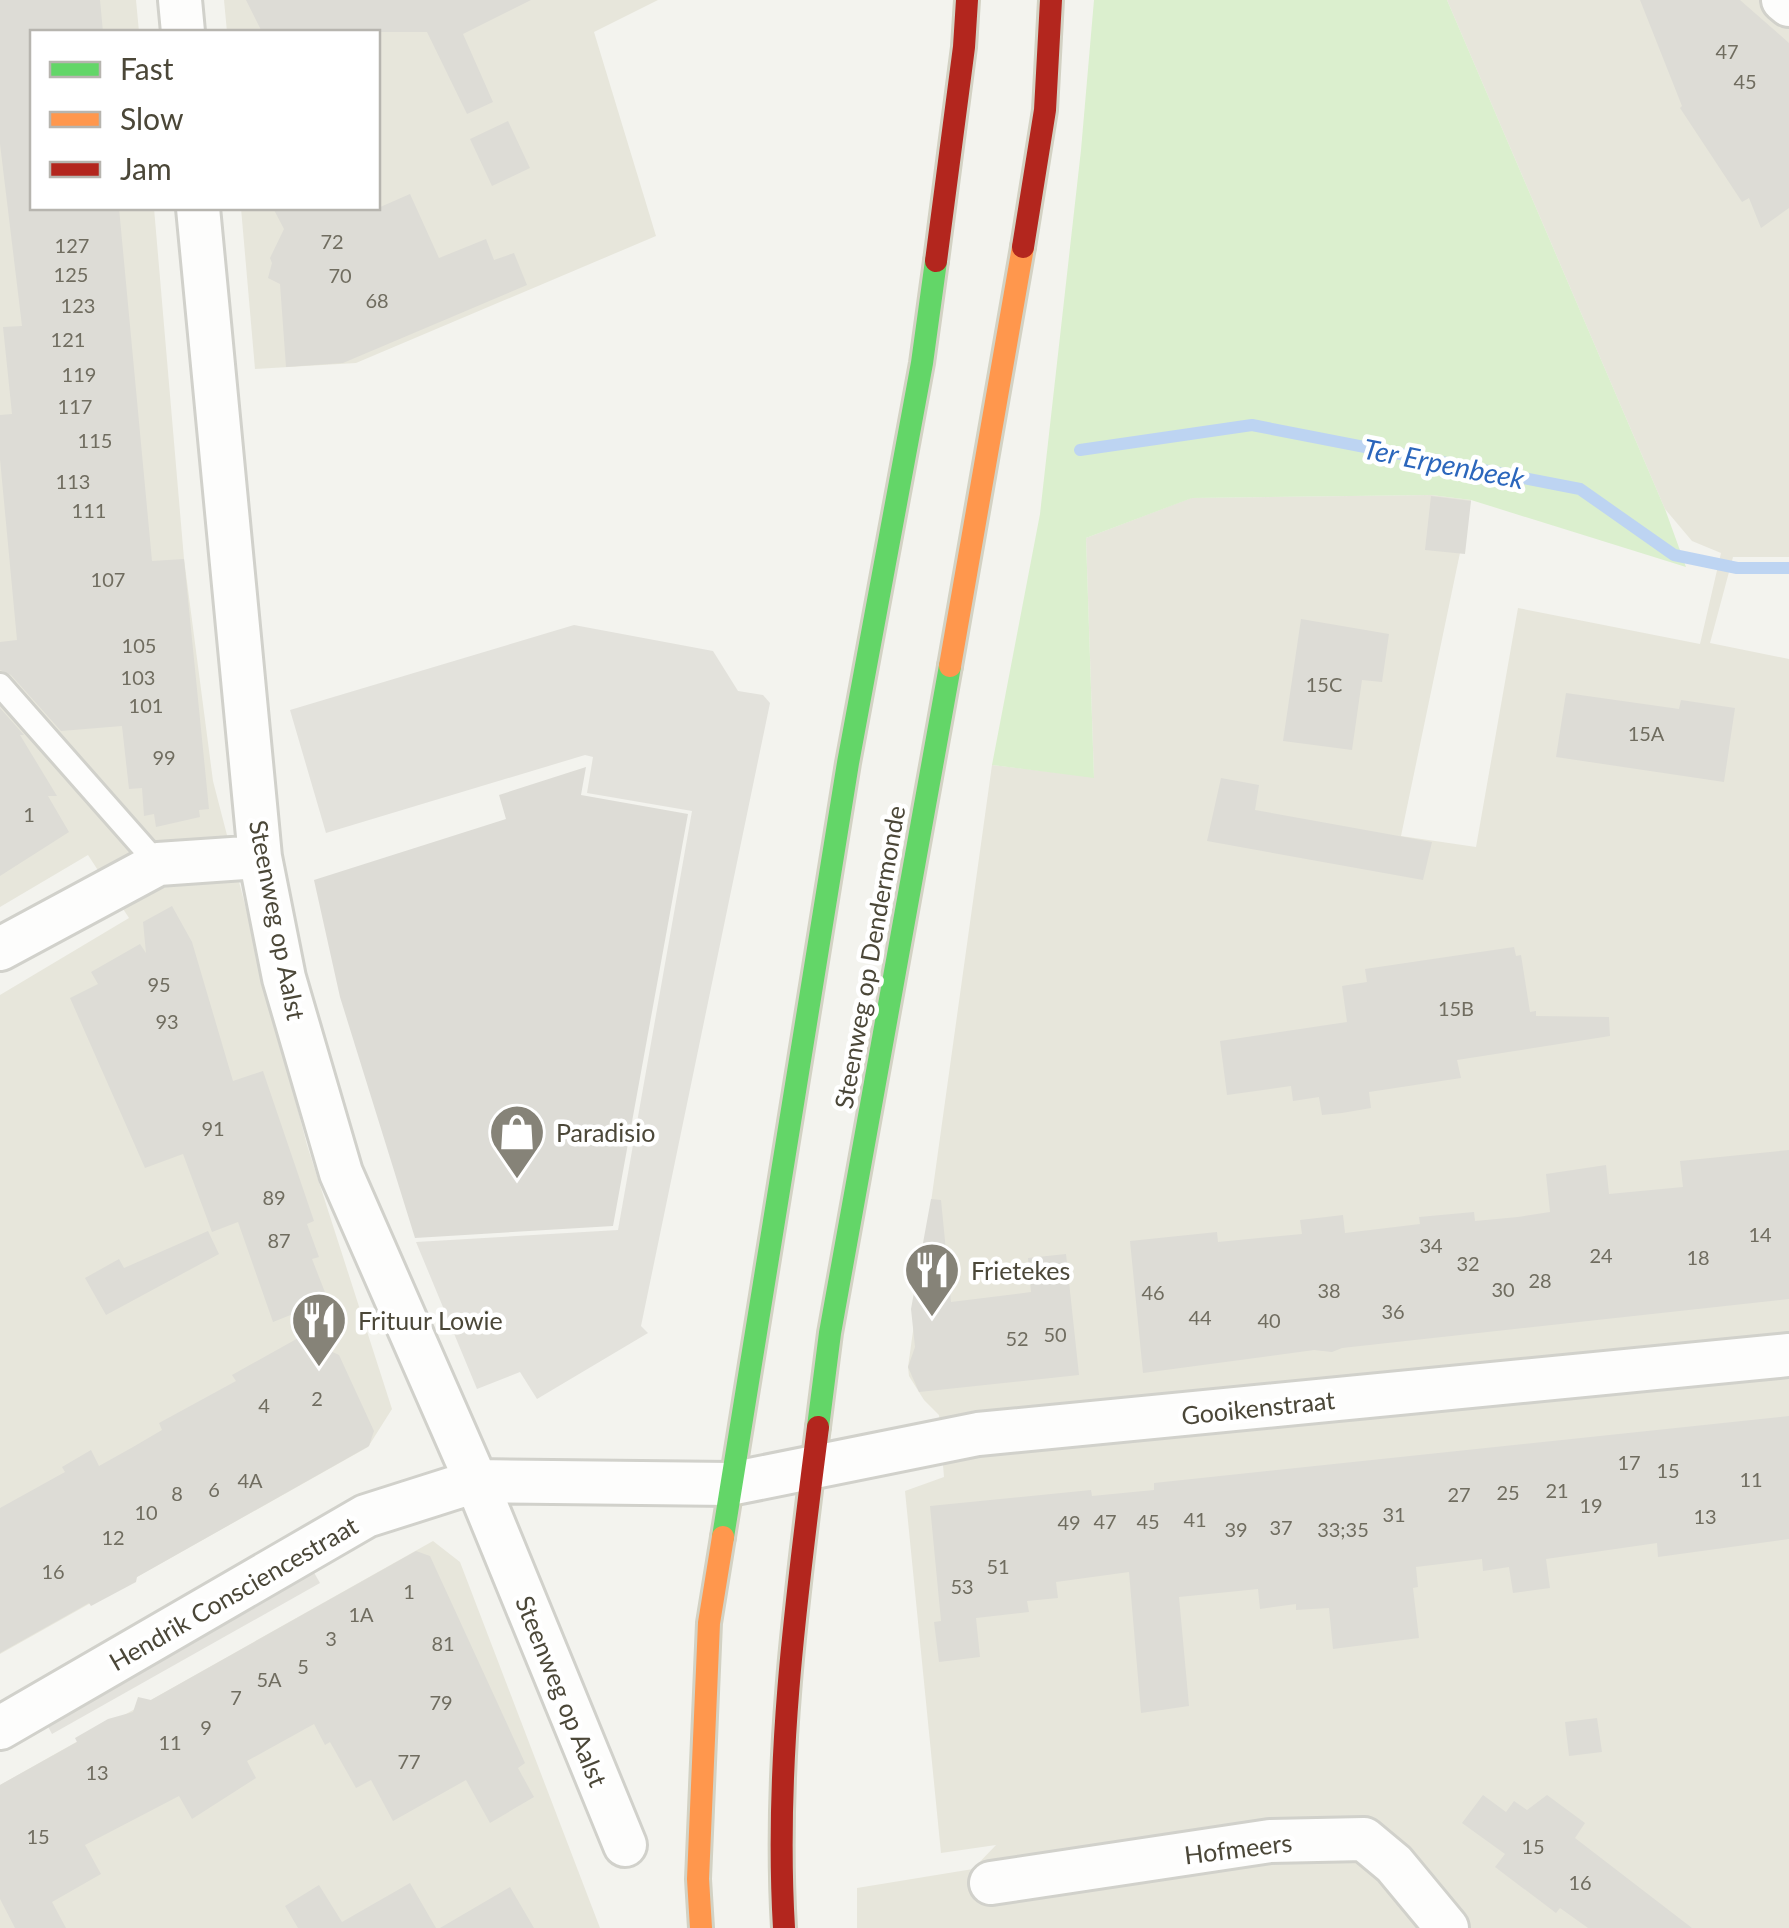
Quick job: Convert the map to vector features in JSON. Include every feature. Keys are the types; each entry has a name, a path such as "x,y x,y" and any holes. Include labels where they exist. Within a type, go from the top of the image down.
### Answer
{"main road":[{"name":"Steenweg op Dendermonde","path":"701,1928 698,1878 709,1623 848,762 922,363 967,0"},
{"name":"Steenweg op Dendermonde","path":"784,1928 781,1876 792,1629 813,1466 837,1294 1004,368 1045,110 1051,0"}],"street":[{"path":"180,0 183,30"},
{"path":"1783,0 1789,6"},
{"name":"Steenweg op Aalst","path":"198,210 260,857 284,978 342,1172 476,1481 625,1845"},
{"path":"0,949 158,864 260,857"},
{"name":"Gooikenstraat","path":"730,1484 978,1434 1789,1355"},
{"path":"476,1481 730,1484"},
{"name":"Hendrik Consciencestraat","path":"0,1728 366,1516 476,1481"},
{"name":"Hofmeers","path":"991,1883 1270,1841 1364,1839 1394,1864 1448,1928"}],"lane":[{"path":"0,685 158,864"}],"shaded area":[{"path":"0,0 136,0 139,30 30,30 30,210 154,210 184,559 213,781 307,1145 392,1409 368,1447 0,1654 0,995 129,918 88,855 0,907"},
{"path":"224,0 658,0 594,32 656,236 356,363 255,369 241,210 380,210 380,30 227,30"},
{"path":"1447,0 1789,0 1789,557 1733,557 1710,643 1789,659 1789,1928 857,1928 857,1888 973,1869 996,1845 941,1853 905,1491 944,1477 939,1415 924,1400 909,1376 908,1367 992,765 1094,777 1086,538 1191,498 1431,495 1471,500 1401,836 1476,847 1518,608 1700,644 1721,553 1692,541 1665,509"},
{"path":"574,625 713,651 738,691 763,695 770,703 641,1326 648,1333 537,1399 520,1372 477,1389 416,1242 618,1230 692,811 587,793 593,757 585,755 326,833 290,710"},
{"path":"433,1541 460,1562 600,1928 0,1928 0,1785"},
{"path":"312,1569 320,1583 52,1734 44,1719"}],"green space":[{"path":"1094,0 1447,0 1665,509 1686,567 1471,500 1431,495 1192,498 1086,538 1094,778 992,765 1040,514"}],"building":[{"path":"0,0 100,0 103,30 30,30 30,210 119,210 152,561 184,559 209,809 199,810 200,817 156,827 154,814 144,816 142,788 129,789 122,726 61,731 11,675 0,670 0,642 17,640 0,459 0,415 12,414 3,327 22,326 0,144"},
{"path":"246,0 531,0 463,34 493,102 467,114 427,32 261,30"},
{"path":"1640,0 1740,0 1789,43 1789,208 1761,228 1749,198 1742,202 1680,108"},
{"path":"508,121 530,168 492,186 470,139"},
{"path":"410,194 439,258 486,239 494,260 514,253 527,285 343,363 286,367 280,284 268,278 270,258 284,229 274,210 380,207"},
{"path":"1431,496 1471,501 1465,554 1425,550"},
{"path":"1301,619 1389,634 1382,682 1362,680 1352,750 1283,741"},
{"path":"1566,693 1679,709 1681,700 1735,708 1724,782 1556,757"},
{"path":"0,708 24,735 20,735 57,796 48,796 69,832 0,876"},
{"path":"586,767 581,795 688,814 613,1226 415,1238 340,997 314,880 506,819 499,795"},
{"path":"1221,778 1259,785 1255,810 1432,842 1423,880 1207,841"},
{"path":"172,906 192,942 233,1081 263,1071 314,1221 307,1224 319,1257 312,1259 328,1300 273,1322 238,1222 212,1232 183,1154 145,1168 70,998 98,984 91,972 140,944 146,953 143,922"},
{"path":"1514,947 1516,956 1521,955 1530,1012 1536,1011 1536,1016 1609,1017 1610,1036 1457,1060 1461,1078 1369,1092 1371,1108 1342,1113 1322,1115 1319,1097 1293,1101 1291,1086 1227,1095 1220,1041 1347,1022 1342,986 1367,982 1365,969"},
{"path":"1789,1150 1789,1299 1332,1352 1314,1350 1143,1373 1130,1241 1217,1232 1218,1242 1302,1234 1300,1220 1343,1215 1345,1233 1420,1224 1419,1217 1474,1212 1475,1221 1518,1217 1550,1212 1546,1174 1606,1165 1609,1194 1683,1187 1680,1161"},
{"path":"931,1199 941,1200 951,1302 1031,1292 1028,1258 1066,1254 1079,1375 919,1392 908,1367 915,1347 911,1309"},
{"path":"208,1231 219,1254 106,1315 85,1278 119,1259 124,1268"},
{"path":"300,1337 339,1355 374,1431 369,1446 137,1577 136,1582 91,1606 89,1603 0,1653 0,1508 65,1472 62,1467 91,1450 99,1466 133,1447 162,1430 159,1423 236,1381 232,1375"},
{"path":"1789,1416 1789,1539 1658,1557 1657,1543 1546,1559 1550,1588 1513,1593 1509,1567 1483,1571 1482,1559 1416,1567 1418,1587 1413,1588 1419,1638 1333,1649 1329,1608 1296,1610 1296,1604 1260,1609 1258,1589 1179,1597 1189,1706 1141,1713 1129,1572 1056,1582 1058,1598 1027,1601 1029,1612 976,1618 980,1657 939,1662 934,1622 941,1621 930,1506 1091,1490 1092,1496 1154,1490 1154,1483"},
{"path":"416,1551 430,1556 525,1763 518,1768 534,1797 490,1823 466,1780 393,1821 371,1780 356,1788 330,1742 325,1745 314,1724 247,1761 256,1778 192,1819 179,1796 85,1845 101,1874 52,1902 66,1928 15,1928 0,1899 0,1785 77,1742 75,1738 108,1719 133,1712 138,1697 151,1700"},
{"path":"1597,1718 1602,1752 1569,1756 1565,1722"},
{"path":"1483,1795 1506,1812 1514,1801 1527,1810 1547,1795 1585,1823 1575,1838 1692,1928 1588,1928 1560,1908 1556,1913 1495,1867 1505,1854 1462,1823"},
{"path":"410,1883 436,1928 298,1928 285,1906 319,1885 342,1922"},
{"path":"510,1887 534,1928 440,1928"}],"waterway":[{"name":"Ter Erpenbeek","path":"1080,450 1252,425 1580,489 1674,555 1737,568 1789,568"}],"traffic: fast":[{"path":"723,1537 848,763 922,363 936,261"},
{"path":"818,1427 830,1333 950,666"}],"traffic: slow":[{"path":"950,666 1023,247"},
{"path":"701,1928 698,1879 709,1623 723,1537"}],"traffic: jam":[{"path":"936,261 967,0"},
{"path":"1023,247 1045,110 1051,0"},
{"path":"784,1928 785,1740 795,1614 818,1427"}],"place":[{"name":"Paradisio","path":"517,1181"},
{"name":"Frietekes","path":"932,1319"},
{"name":"Frituur Lowie","path":"319,1369"}]}
